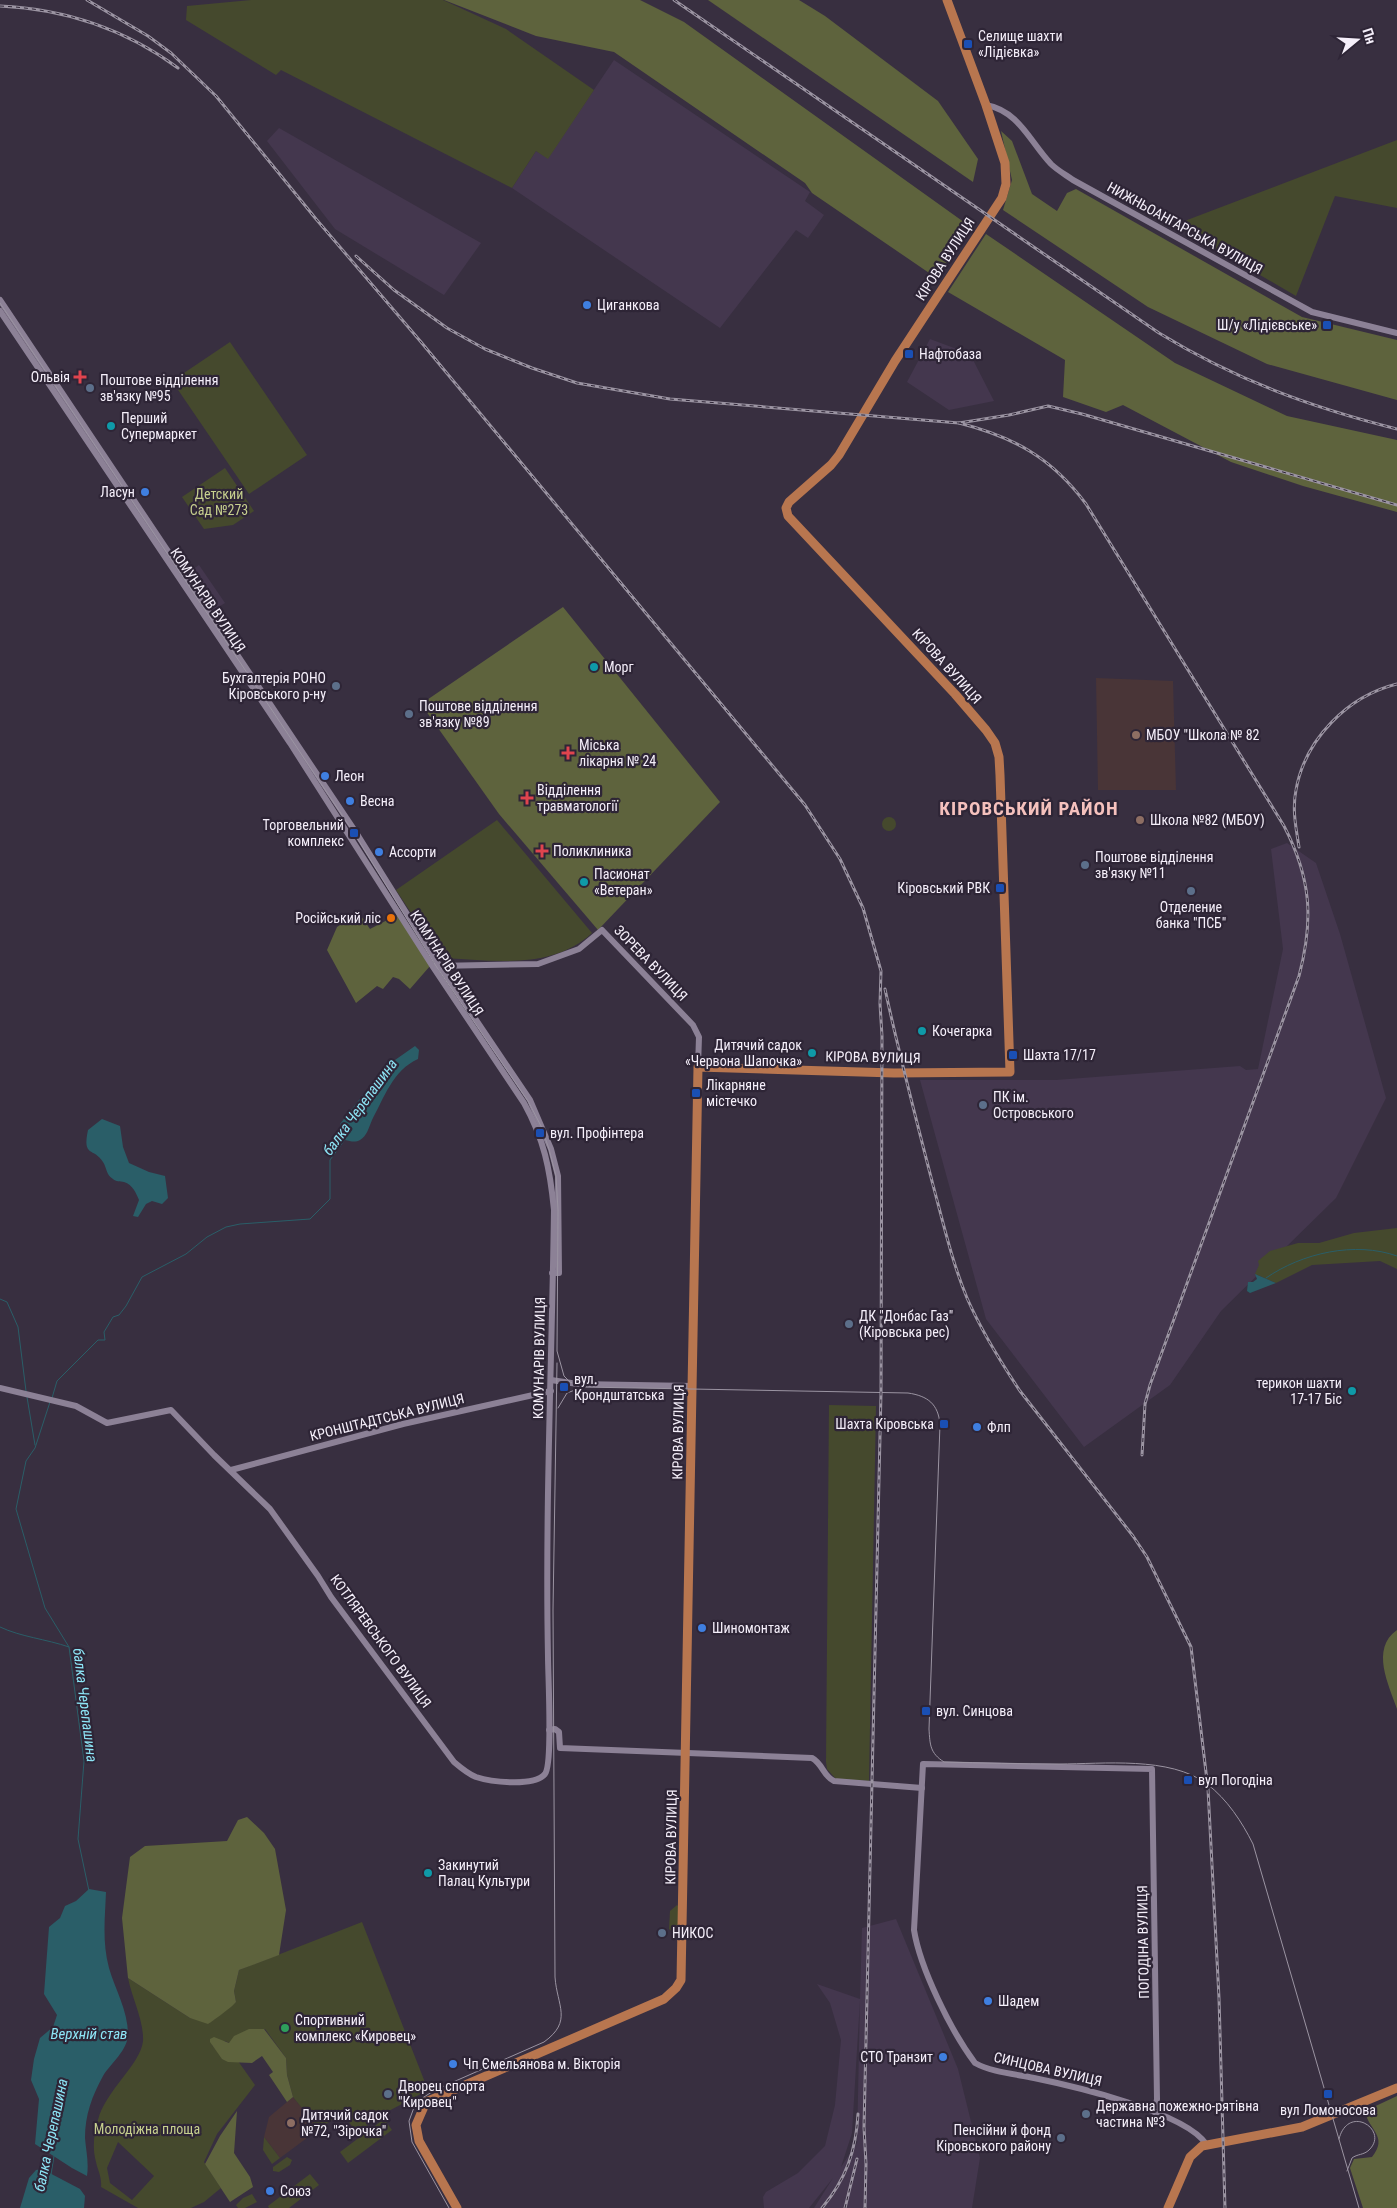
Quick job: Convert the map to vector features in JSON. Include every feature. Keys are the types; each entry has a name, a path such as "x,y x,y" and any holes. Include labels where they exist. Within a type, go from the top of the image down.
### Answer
{"main road":[{"name":"КІРОВА ВУЛИЦЯ","path":"457,2208 419,2141 416,2125 426,2102 664,1998 676,1988 681,1980 697,1213 698,1067 894,1073 1010,1072 1000,775 999,757 995,743 955,694 786,512 789,502 831,465 850,439 880,385 1002,198 1006,184 1005,163 986,105 947,0"},
{"path":"1168,2208 1190,2157 1197,2149 1206,2144 1302,2127 1397,2088"}],"street":[{"name":"НИЖНЬОАНГАРСЬКА ВУЛИЦЯ","path":"986,105 997,107 1014,118 1051,164 1090,190 1312,312 1397,333"},
{"name":"КОМУНАРІВ ВУЛИЦЯ","path":"0,300 357,834 436,966"},
{"name":"КОМУНАРІВ ВУЛИЦЯ","path":"0,311 436,966 524,1103 545,1149 551,1176 556,1273 551,1380 547,1611 549,1730"},
{"name":"ЗОРЕВА ВУЛИЦЯ","path":"436,966 538,964 579,949 602,930 693,1025 699,1037 698,1067"},
{"path":"551,1380 578,1384 692,1386"},
{"name":"КОТЛЯРЕВСЬКОГО ВУЛИЦЯ","path":"0,1388 76,1406 107,1423 171,1410 270,1509 381,1666 454,1762 464,1771 474,1777 488,1780 532,1782 540,1779 546,1773 548,1766 549,1730"},
{"name":"КРОНШТАДТСЬКА ВУЛИЦЯ","path":"231,1470 403,1424 551,1391"},
{"path":"549,1730 555,1729 560,1732 560,1748 812,1758 821,1765 830,1779 834,1781 922,1788"},
{"name":"СИНЦОВА ВУЛИЦЯ","path":"1152,1769 923,1764 914,1929 917,1945 949,2018 975,2063 985,2067 1085,2089 1125,2101 1155,2113 1197,2134 1206,2144"},
{"name":"ПОГОДІНА ВУЛИЦЯ","path":"1152,1769 1156,1945 1157,2099 1155,2113"}],"shaded area":[{"path":"444,0 640,0 684,22 968,225 938,279 812,193 805,183 614,52 536,36"},
{"path":"708,0 799,0 825,16 938,101 978,159 973,182"},
{"path":"614,60 810,192 805,201 824,215 808,238 796,230 720,328 512,188 536,151 548,158"},
{"path":"279,128 481,243 444,295 335,229 267,141"},
{"path":"1001,131 1012,141 1032,194 1057,211 1067,193 1076,189 1302,317 1397,340 1397,400 1267,364 1148,307 1003,210 1012,180"},
{"path":"986,234 1175,363 1287,416 1397,440 1397,512 1303,486 1231,462 1123,405 1106,412 1063,397 1065,360 948,292"},
{"path":"930,339 970,354 994,401 949,410 907,382"},
{"path":"199,565 225,603 210,612 185,575"},
{"name":"Міська лікарня № 24","path":"563,607 720,802 598,930 499,814 421,704"},
{"name":"МБОУ \"Школа № 82","path":"1096,678 1173,681 1176,790 1098,790"},
{"path":"1287,843 1316,863 1340,934 1386,1098 1336,1198 1221,1311 1170,1385 1084,1447 986,1319 920,1080 1056,1080 1240,1066 1246,1070 1258,1069 1283,949 1271,849"},
{"path":"359,913 370,929 397,915 430,966 410,989 399,979 393,977 383,989 377,986 356,1003 327,950 337,927"},
{"path":"1397,1630 1397,1709 1386,1678 1383,1657 1384,1647"},
{"path":"247,1817 264,1833 275,1849 286,1910 279,1955 239,1970 234,1991 236,2002 208,2024 190,2018 128,1978 122,1918 130,1857 145,1846 227,1841 238,1820"},
{"path":"896,1919 958,2069 980,2158 972,2208 814,2208 833,2178 809,2208 764,2208 763,2197 766,2192 798,2173 825,2146 835,2105 841,2040 830,2003 817,1984 860,1999 862,1928","holes":["860,2000 857,2143 841,2167 852,2133"]},
{"path":"249,2029 264,2029 286,2058 287,2075 293,2097 287,2102 269,2075 273,2072 262,2056 252,2063 228,2062 222,2059 210,2042 210,2039 214,2037 229,2043 234,2036"},
{"path":"1397,2096 1397,2208 1363,2208 1350,2168 1354,2159 1372,2157 1377,2150 1378,2138 1365,2111"},
{"name":"Дитячий садок №72, \"Зірочка\"","path":"293,2097 319,2129 280,2158 264,2137 269,2117"},
{"path":"237,2111 234,2153 250,2177 253,2187 230,2202 205,2164 220,2136"}],"green space":[{"path":"251,0 443,0 506,29 594,90 548,159 536,151 512,188 281,70 276,75 186,20 187,6"},
{"path":"1397,140 1397,208 1335,196 1296,296 1174,225"},
{"path":"230,342 307,455 249,494 172,381"},
{"name":"Детский Сад №273","path":"225,468 254,511 233,525 204,529 182,497"},
{"path":"886,817 892,817 896,824 892,831 886,831 882,827 882,821"},
{"path":"497,820 592,933 576,945 540,958 500,961 441,958 396,890"},
{"path":"1397,1228 1397,1269 1380,1261 1312,1265 1276,1283 1255,1274 1259,1265 1258,1261 1270,1251 1298,1243 1319,1243 1354,1233"},
{"path":"829,1405 876,1406 869,1781 836,1779 827,1769 826,1762"},
{"path":"677,1905 679,1907 679,1934 676,1935 669,1929 670,1911"},
{"name":"Молодіжна площа","path":"362,1922 428,2090 385,2113 357,2133 342,2113 319,2129 293,2097 287,2075 286,2058 265,2029 229,2043 225,2041 212,2045 225,2059 238,2061 255,2085 217,2134 204,2162 221,2188 204,2202 191,2208 138,2208 101,2187 94,2146 95,2130 102,2109 136,2059 143,2041 140,2018 128,1978 190,2018 214,2020 236,2002 234,1991 239,1970","holes":["118,2142 154,2176 132,2200 110,2183 107,2168"]},
{"path":"384,2119 392,2130 348,2163 340,2152"},
{"path":"264,2137 280,2158 272,2164 263,2150"},
{"path":"287,2157 292,2160 290,2165 279,2172 273,2171 273,2167"},
{"path":"310,2174 319,2185 289,2208 269,2208 268,2206"},
{"path":"252,2194 257,2202 245,2208 238,2208 236,2205 243,2198"}],"water":[{"path":"415,1046 419,1050 418,1059 402,1070 390,1085 368,1131 360,1140 352,1142 345,1140 340,1124 385,1067"},
{"path":"102,1119 120,1126 123,1147 129,1163 149,1172 165,1176 168,1198 162,1204 152,1201 146,1204 138,1217 133,1216 139,1200 134,1190 127,1183 115,1181 108,1173 100,1157 88,1148 88,1130"},
{"path":"1255,1274 1276,1283 1250,1293 1247,1291 1248,1282 1253,1282 1257,1279"},
{"name":"Верхній став","path":"89,1889 106,1892 105,1949 109,1968 124,2009 128,2034 125,2045 103,2076 90,2106 85,2130 88,2161 87,2176 35,2144 39,2099 31,2080 40,2038 53,2027 57,2015 44,1994 49,1927 60,1918 65,1906 76,1901"},
{"path":"42,2169 80,2189 85,2196 84,2208 20,2208 29,2178 36,2170"}],"waterway":[{"name":"балка Черепашина","path":"52,1398 57,1381 98,1340 105,1340 104,1332 113,1317 119,1315 126,1306 142,1277 186,1254 207,1237 226,1227 240,1224 310,1219 330,1199 330,1160 346,1138"},
{"path":"1266,1278 1296,1262 1329,1252 1364,1250 1397,1256"},
{"path":"0,1299 7,1302 18,1327 26,1391"},
{"path":"27,1397 35,1445"},
{"name":"балка Черепашина","path":"50,1402 35,1448 26,1461 16,1509 45,1608 69,1647 84,1761 78,1839 89,1891"},
{"path":"0,1627 69,1647"},
{"name":"балка Черепашина","path":"51,2175 54,2156"}],"tram line":[{"path":"0,303 354,833 436,966 528,1101 541,1126 556,1176 558,1210 557,1351 564,1376 570,1382 583,1387 908,1393 921,1396 931,1402 937,1411 940,1424 929,1729 930,1744 933,1752 944,1762 1156,1765 1192,1775 1207,1784 1221,1797 1239,1819 1253,1844 1359,2208"},
{"path":"449,2208 412,2142 409,2121 416,2102 435,2090 544,2042 553,2034 561,2020 555,1977 553,1610 557,1363"},
{"path":"558,1408 567,1393 583,1387"},
{"path":"1339,2139 1344,2128 1350,2123 1358,2121 1371,2128 1374,2135 1374,2142 1369,2150 1352,2158 1347,2171"}],"railway":[{"path":"87,0 148,36 171,53 216,96 316,219 421,342 805,805 840,859 863,908 881,971 880,1004 882,1036 881,1393 864,2127 866,2164 865,2208"},
{"path":"674,0 1159,333 1216,365 1274,390 1334,411 1397,429"},
{"path":"0,6 48,11 94,24 137,42 178,68"},
{"path":"356,256 394,290 447,328 485,349 532,368 577,383 670,399 959,423 1009,415 1048,406 1082,414 1397,505"},
{"path":"959,423 997,435 1030,452 1060,474 1086,504 1284,826 1300,863 1305,881 1308,917 1307,936 1299,976 1150,1385 1145,1404 1142,1455"},
{"path":"1299,847 1294,804 1296,790 1301,771 1319,737 1346,709 1362,698 1397,684"},
{"path":"885,989 944,1228 972,1310 1020,1391 1133,1536 1147,1557 1191,1647 1208,1789 1219,1998 1225,2208"},
{"path":"822,2208 837,2186 848,2164 855,2140 858,2114"},
{"path":"845,2208 857,2159"}],"place":[{"name":"Селище шахти «Лідієвка»","path":"968,44"},
{"name":"Циганкова","path":"587,305"},
{"name":"Ш/у «Лідієвське»","path":"1327,325"},
{"name":"Нафтобаза","path":"909,354"},
{"name":"Ольвія","path":"80,377"},
{"name":"Поштове відділення зв'язку №95","path":"90,388"},
{"name":"Перший Супермаркет","path":"111,426"},
{"name":"Ласун","path":"145,492"},
{"name":"Морг","path":"594,667"},
{"name":"Бухгалтерія РОНО Кіровського р-ну","path":"336,686"},
{"name":"Поштове відділення зв'язку №89","path":"409,714"},
{"name":"МБОУ \"Школа № 82","path":"1136,735"},
{"name":"Міська лікарня № 24","path":"568,753"},
{"name":"Леон","path":"325,776"},
{"name":"Відділення травматології","path":"527,798"},
{"name":"Весна","path":"350,801"},
{"name":"Школа №82 (МБОУ)","path":"1140,820"},
{"name":"Торговельний комплекс","path":"354,833"},
{"name":"Поликлиника","path":"542,851"},
{"name":"Ассорти","path":"379,852"},
{"name":"Поштове відділення зв'язку №11","path":"1085,865"},
{"name":"Пасионат «Ветеран»","path":"584,882"},
{"name":"Кіровський РВК","path":"1000,888"},
{"name":"Отделение банка \"ПСБ\"","path":"1191,891"},
{"name":"Російський ліс","path":"391,918"},
{"name":"Кочегарка","path":"922,1031"},
{"name":"Дитячий садок «Червона Шапочка»","path":"812,1053"},
{"name":"Шахта 17/17","path":"1013,1055"},
{"name":"Лікарняне містечко","path":"696,1093"},
{"name":"ПК ім. Островського","path":"983,1105"},
{"name":"вул. Профінтера","path":"540,1133"},
{"name":"ДК \"Донбас Газ\" (Кіровська рес)","path":"849,1324"},
{"name":"вул. Крондштатська","path":"564,1387"},
{"name":"терикон шахти 17-17 Біс","path":"1352,1391"},
{"name":"Шахта Кіровська","path":"944,1424"},
{"name":"Флп","path":"977,1427"},
{"name":"Шиномонтаж","path":"702,1628"},
{"name":"вул. Синцова","path":"926,1711"},
{"name":"вул Погодіна","path":"1188,1780"},
{"name":"Закинутий Палац Культури","path":"428,1873"},
{"name":"НИКОС","path":"662,1933"},
{"name":"Шадем","path":"988,2001"},
{"name":"Cпортивний комплекс «Кировец»","path":"285,2028"},
{"name":"СТО Транзит","path":"943,2057"},
{"name":"Чп Ємельянова м. Вікторія","path":"453,2064"},
{"name":"Дворец спорта \"Кировец\"","path":"388,2094"},
{"name":"вул Ломоносова","path":"1328,2094"},
{"name":"Державна пожежно-рятівна частина №3","path":"1086,2114"},
{"name":"Дитячий садок №72, \"Зірочка\"","path":"291,2123"},
{"name":"Пенсійни й фонд Кіровського району","path":"1061,2138"},
{"name":"Союз","path":"270,2191"}],"district":[{"name":"КІРОВСЬКИЙ РАЙОН","path":"1029,808"}]}
